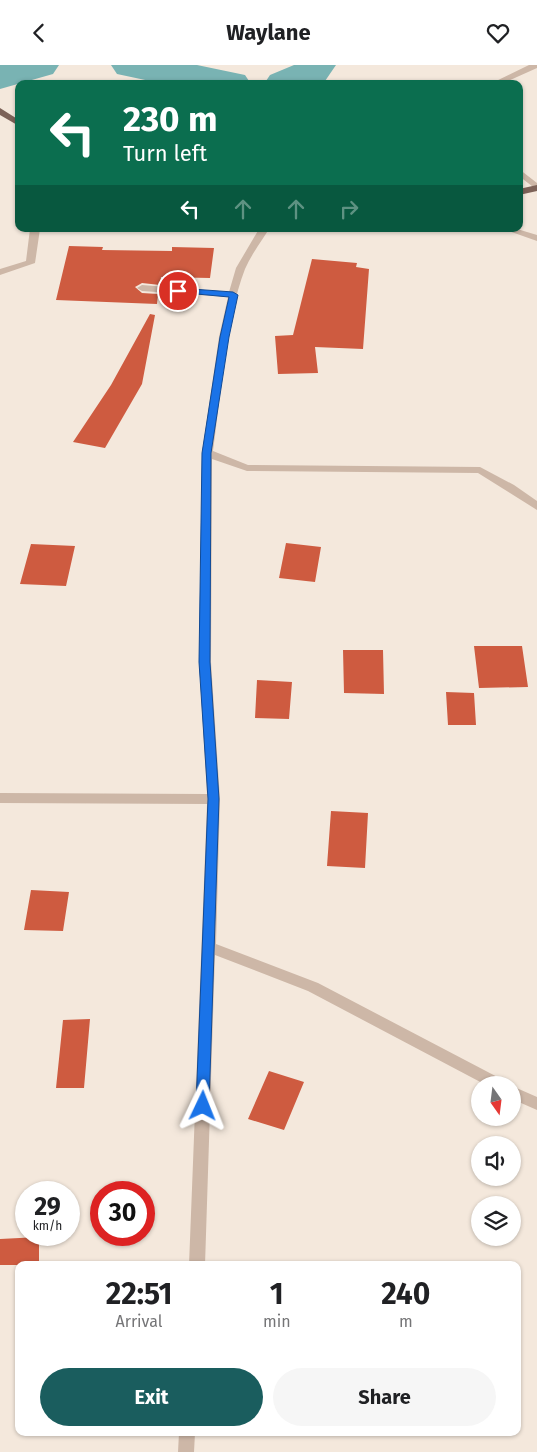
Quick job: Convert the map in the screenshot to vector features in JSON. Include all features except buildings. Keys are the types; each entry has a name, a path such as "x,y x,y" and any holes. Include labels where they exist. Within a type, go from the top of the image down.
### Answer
{"main road":[{"path":"0,111 15,121"},
{"path":"523,191 537,188"}],"street":[{"path":"503,80 536,65"},
{"path":"523,176 537,188"},
{"path":"0,272 30,263 35,232"},
{"path":"197,1261 214,799 205,662 206,453 224,337 233,295 241,268 262,232"},
{"path":"518,232 537,238"},
{"path":"142,288 233,295"},
{"path":"206,453 247,468 480,470 510,487 537,506"},
{"path":"0,798 214,799"},
{"path":"208,947 313,987 483,1076"},
{"path":"521,1097 537,1105"},
{"path":"186,1452 187,1436"}],"waterway":[{"path":"0,76 38,65"},
{"path":"132,65 209,80"},
{"path":"296,80 307,76 315,65"}],"route":[{"path":"178,291 233,295 224,337 206,453 205,662 214,799 203,1106"}]}
